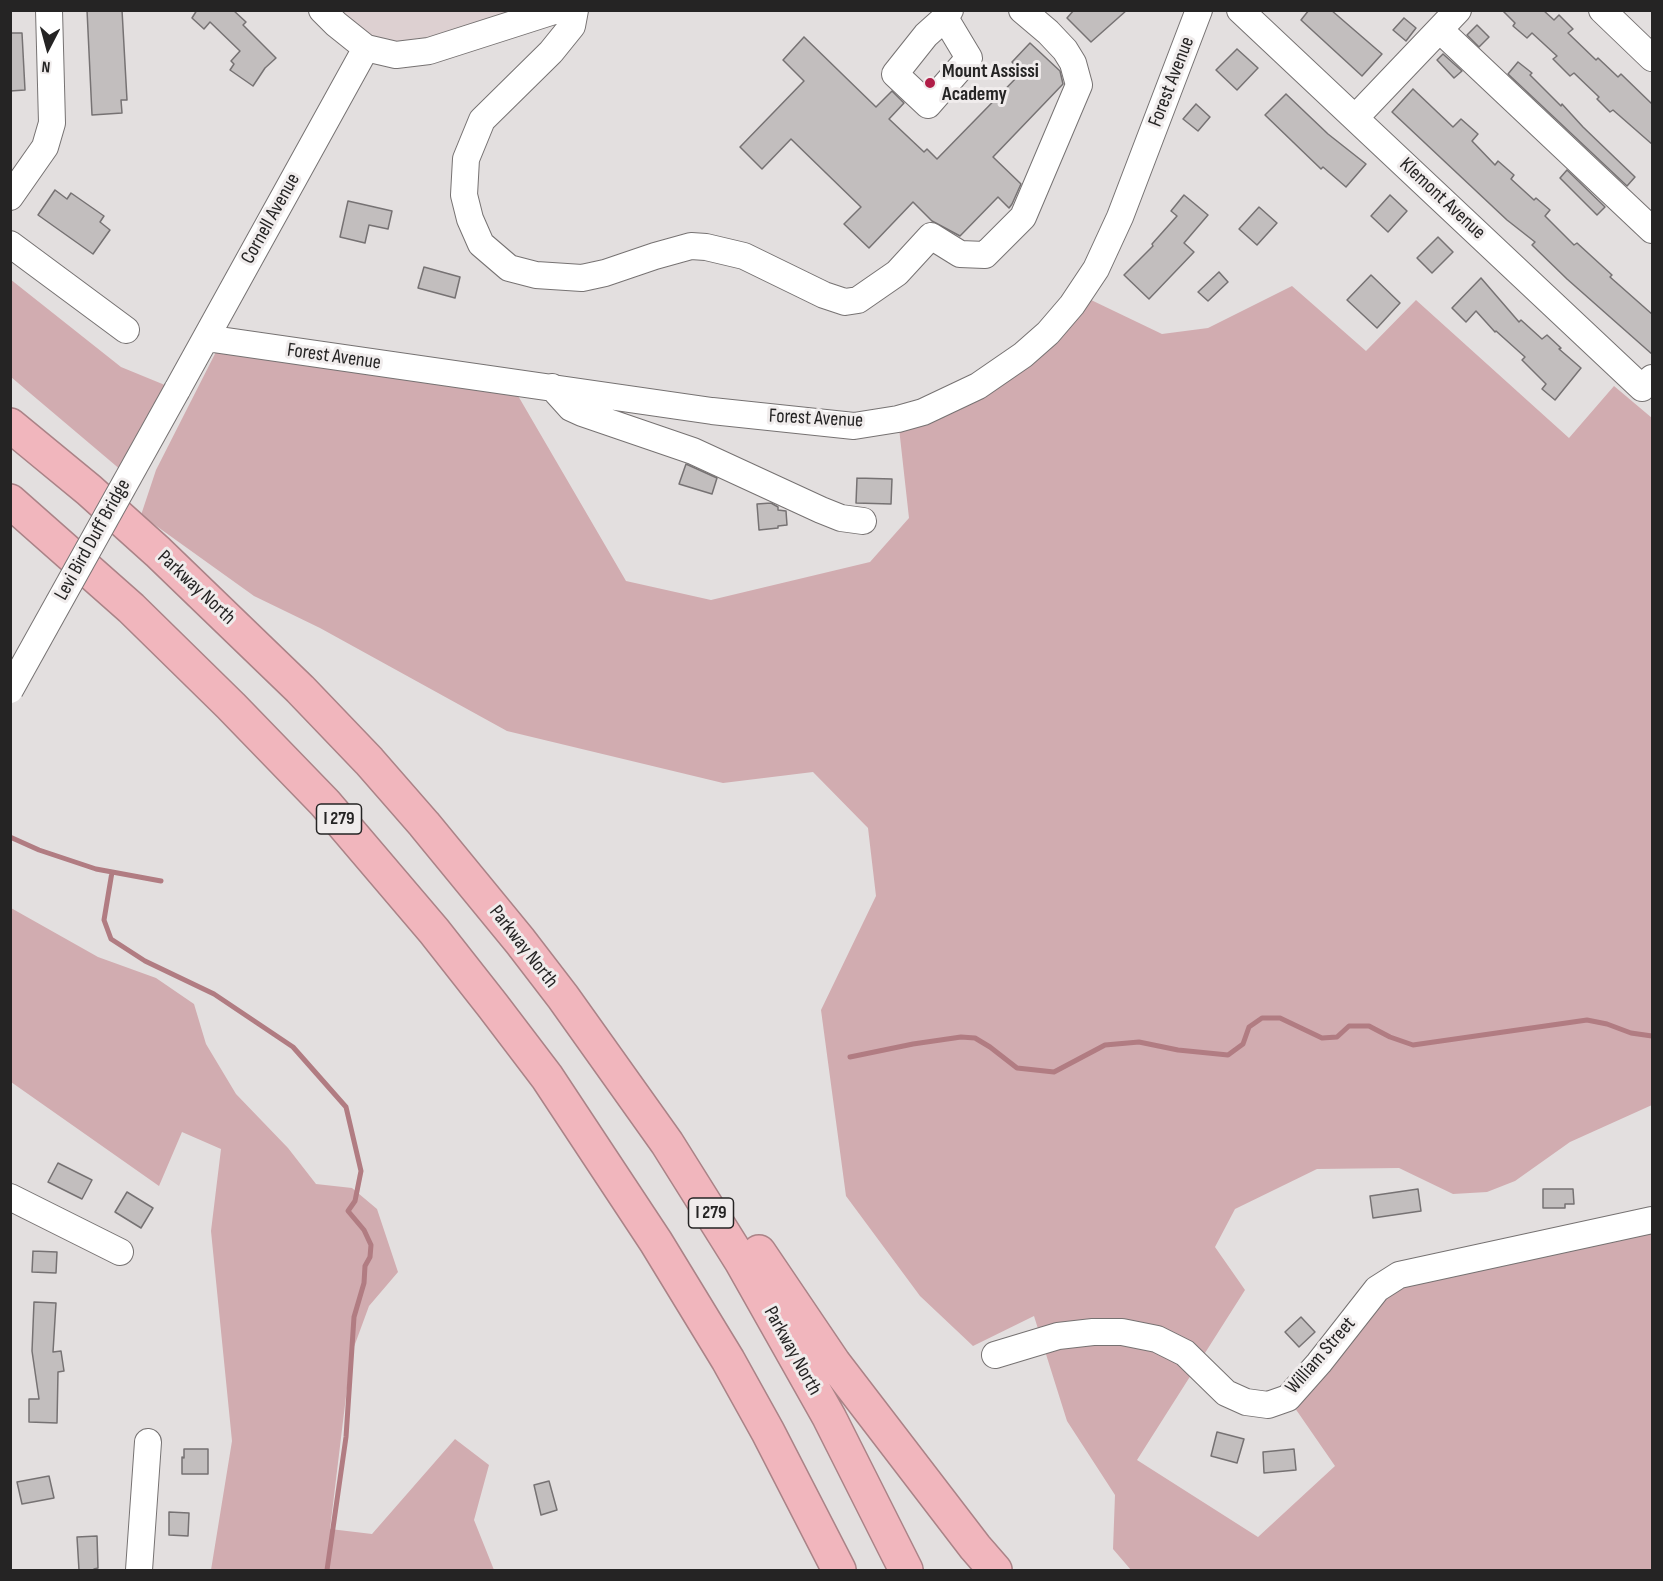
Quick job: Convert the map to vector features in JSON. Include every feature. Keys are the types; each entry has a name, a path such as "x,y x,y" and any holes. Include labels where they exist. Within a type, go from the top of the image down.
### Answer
{"highway":[{"name":"Parkway North","path":"10,425 150,544 260,650 369,761 424,824 563,997 673,1153 776,1321 838,1434 906,1570"},
{"name":"I 279","path":"10,501 131,608 231,706 325,803 434,931 547,1077 656,1242 728,1360 839,1570"},
{"path":"473,884 574,991 629,1059 834,1363 975,1548 995,1570"},
{"path":"768,1432 823,1570"}],"street":[{"path":"10,197 45,147 52,123 49,10"},
{"path":"322,10 366,48 396,55 429,51 557,10"},
{"path":"575,10 572,26 551,52 482,120 466,159 464,195 470,219 481,244 509,268 536,274 582,278 691,246 706,247 744,256 824,295 844,302 858,300 897,273 931,236 960,254 985,255 1023,217 1079,85 1073,63 1065,50 1022,10"},
{"name":"Forest Avenue","path":"206,338 712,411 854,426 923,412 978,386 1023,355 1048,333 1072,305 1096,269 1120,217 1199,10"},
{"name":"Klemont Avenue","path":"1240,10 1648,383"},
{"path":"1356,117 1458,10"},
{"path":"1602,10 1653,58"},
{"path":"1440,30 1653,230"},
{"name":"Cornell Avenue","path":"177,390 366,48"},
{"path":"10,244 126,330"},
{"path":"552,387 572,408 582,413 693,451 841,518 863,521"},
{"name":"Levi Bird Duff Bridge","path":"10,690 177,390"},
{"path":"10,1197 120,1252"},
{"name":"William Street","path":"995,1355 1058,1336 1093,1332 1122,1332 1157,1339 1185,1353 1226,1393 1246,1402 1268,1405 1288,1398 1319,1363 1377,1288 1399,1275 1653,1220"},
{"path":"139,1570 148,1442"}],"shaded area":[{"path":"322,11 557,11 396,55"},
{"path":"10,279 121,367 177,390 128,476 11,377"},
{"path":"1292,286 1366,351 1416,300 1569,438 1614,386 1652,418 1652,1105 1570,1142 1515,1181 1487,1192 1453,1194 1399,1168 1317,1169 1235,1209 1215,1247 1245,1290 1137,1460 1258,1537 1335,1466 1288,1398 1377,1289 1652,1220 1652,1570 1131,1570 1113,1549 1115,1495 1067,1421 1034,1316 973,1346 920,1296 846,1196 821,1010 876,896 868,828 813,772 723,783 507,731 320,628 254,596 141,515 156,470 221,342 510,382 626,581 711,600 870,562 909,518 898,419 923,412 1089,299 1162,334 1208,328"},
{"path":"11,908 98,957 156,978 194,1004 206,1044 236,1094 288,1148 316,1184 352,1188 377,1209 398,1272 369,1306 351,1355 330,1529 372,1534 455,1439 489,1465 474,1520 494,1570 211,1570 232,1441 211,1231 221,1149 182,1132 159,1186 11,1082"}],"building":[{"path":"87,10 122,10 127,100 121,100 122,113 92,115"},
{"path":"197,10 233,10 246,22 243,25 276,58 265,68 253,86 230,70 234,64 231,61 240,51 210,22 204,29 192,18"},
{"path":"1074,10 1127,10 1091,42 1067,18"},
{"path":"1309,10 1331,10 1382,54 1362,76 1301,20"},
{"path":"1502,10 1543,10 1554,20 1559,15 1573,29 1568,33 1596,60 1598,58 1618,77 1621,74 1653,105 1653,145 1613,110 1610,112 1597,99 1599,97 1574,73 1570,76 1553,59 1557,56 1532,33 1527,38 1513,26 1515,23"},
{"path":"1404,18 1416,28 1406,41 1393,30"},
{"path":"1477,25 1489,37 1479,47 1467,35"},
{"path":"10,33 22,33 25,90 10,91"},
{"path":"804,37 876,107 892,91 904,103 889,119 924,152 927,149 937,159 1022,72 1012,62 1030,43 1060,71 1063,84 993,157 1021,184 1009,208 998,197 960,236 932,221 913,202 869,248 844,224 861,207 791,139 762,169 740,147 804,81 783,60"},
{"path":"1237,49 1258,68 1237,90 1216,70"},
{"path":"1443,54 1462,71 1454,78 1437,60"},
{"path":"1518,62 1532,73 1530,75 1635,177 1627,186 1508,74"},
{"path":"1413,89 1453,127 1461,119 1478,134 1472,141 1495,165 1498,161 1514,175 1511,179 1534,200 1536,198 1550,210 1545,216 1653,315 1653,355 1567,279 1532,245 1535,242 1507,220 1392,112"},
{"path":"1286,94 1328,134 1366,164 1346,187 1323,167 1321,169 1265,115"},
{"path":"1196,104 1210,117 1198,131 1183,119"},
{"path":"1567,170 1605,207 1597,215 1560,178"},
{"path":"55,190 67,199 71,193 104,216 100,222 110,230 93,254 38,215"},
{"path":"1184,195 1208,215 1184,243 1194,252 1149,299 1124,275 1153,246 1152,244 1177,216 1171,211"},
{"path":"1390,195 1407,211 1388,232 1371,216"},
{"path":"348,201 392,211 388,229 369,225 365,243 340,237"},
{"path":"1259,207 1277,223 1257,245 1239,229"},
{"path":"1438,237 1453,252 1432,273 1417,258"},
{"path":"424,267 460,277 455,298 418,288"},
{"path":"1219,272 1228,282 1208,301 1198,292"},
{"path":"1371,275 1400,303 1377,328 1347,300"},
{"path":"1481,278 1519,322 1521,320 1542,339 1547,335 1581,368 1555,400 1542,389 1546,384 1522,360 1525,357 1495,332 1476,311 1466,322 1452,308"},
{"path":"686,464 717,478 712,494 679,484"},
{"path":"857,478 892,479 891,504 856,503"},
{"path":"771,503 778,507 778,510 786,511 787,525 759,530 757,504"},
{"path":"58,1163 92,1180 82,1199 48,1182"},
{"path":"1418,1189 1421,1211 1373,1218 1370,1196"},
{"path":"1543,1189 1573,1189 1574,1204 1565,1204 1565,1208 1543,1208"},
{"path":"127,1192 153,1208 141,1228 115,1212"},
{"path":"33,1251 57,1252 56,1273 32,1272"},
{"path":"34,1302 56,1303 53,1352 61,1351 64,1371 58,1372 57,1423 29,1422 29,1399 39,1399 32,1351"},
{"path":"1301,1317 1315,1332 1299,1347 1285,1332"},
{"path":"1217,1432 1244,1439 1237,1463 1211,1456"},
{"path":"184,1449 208,1449 208,1474 182,1474"},
{"path":"1294,1449 1296,1470 1264,1473 1263,1452"},
{"path":"49,1476 54,1498 22,1504 17,1482"},
{"path":"549,1481 557,1510 541,1515 534,1485"},
{"path":"169,1512 189,1513 188,1536 169,1535"},
{"path":"97,1536 98,1568 79,1570 77,1537"}],"waterway":[{"path":"10,837 39,850 96,869 161,881"},
{"path":"112,872 104,920 111,939 145,961 214,994 293,1047 346,1107 361,1171 355,1201 348,1211 364,1230 371,1245 370,1257 365,1266 364,1283 354,1317 346,1437 327,1570"},
{"path":"850,1057 913,1044 961,1037 975,1038 1017,1068 1054,1072 1105,1045 1139,1042 1178,1050 1228,1055 1243,1044 1249,1027 1262,1018 1280,1018 1322,1038 1337,1037 1349,1026 1369,1026 1413,1045 1587,1020 1607,1024 1631,1033 1652,1036"}],"place":[{"name":"Mount Assissi Academy","path":"930,83"}]}
